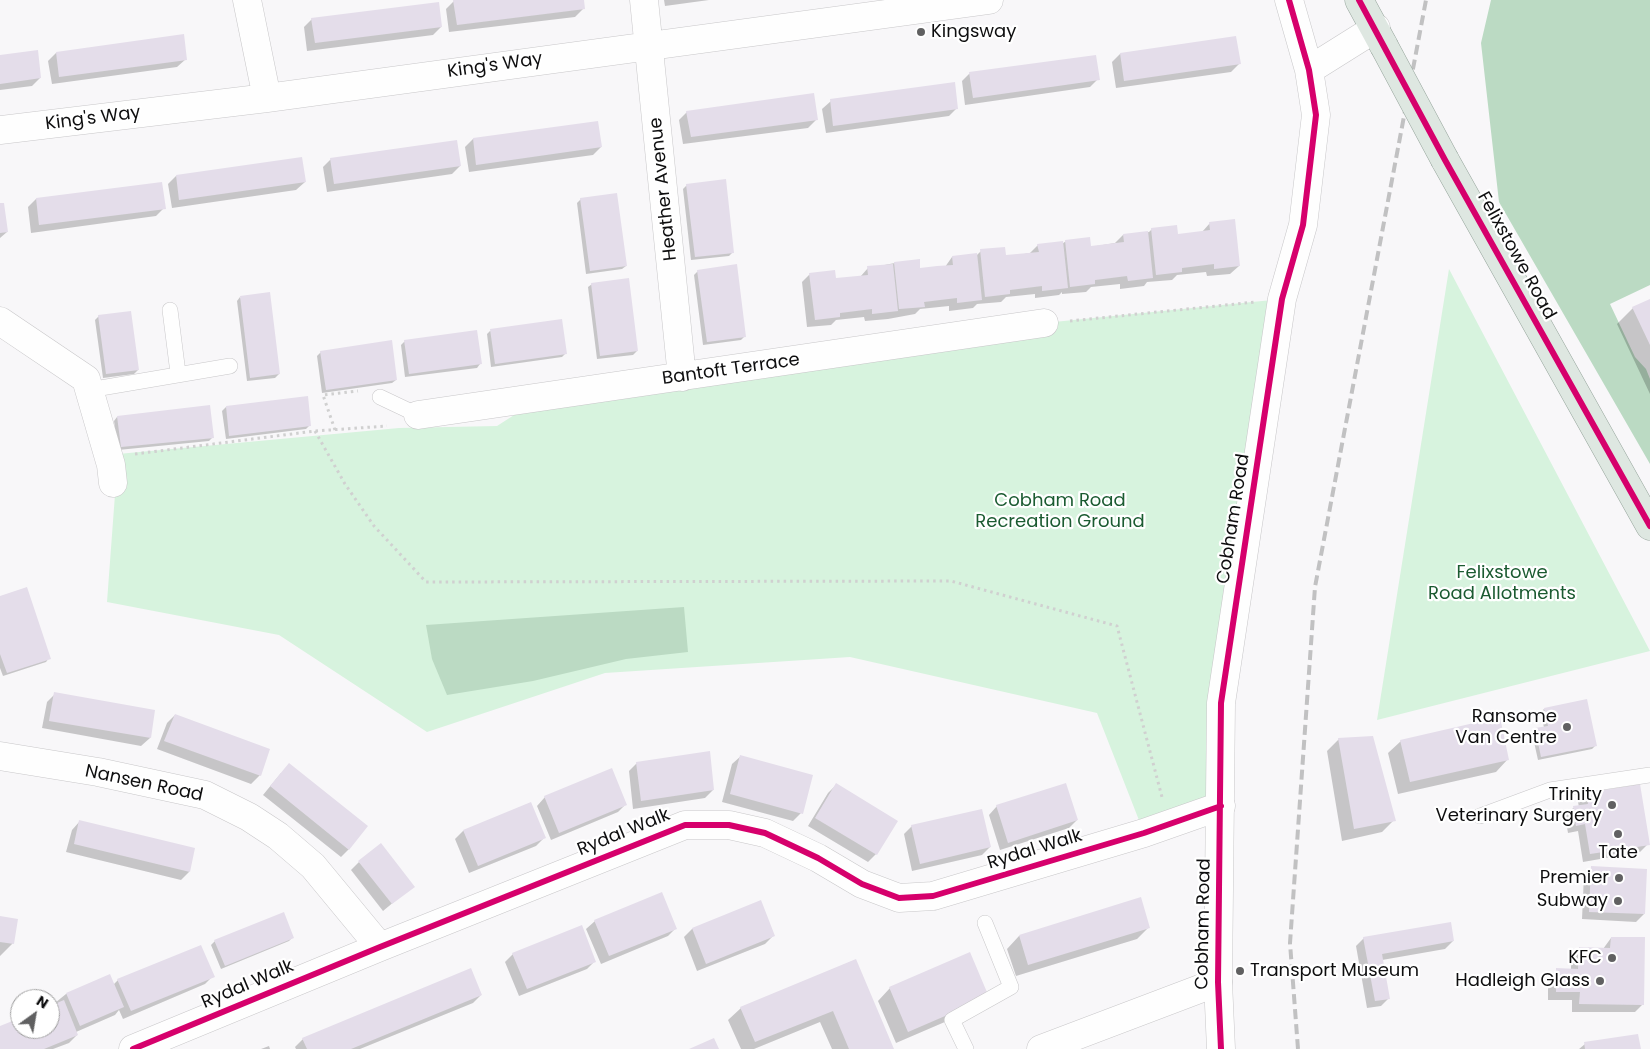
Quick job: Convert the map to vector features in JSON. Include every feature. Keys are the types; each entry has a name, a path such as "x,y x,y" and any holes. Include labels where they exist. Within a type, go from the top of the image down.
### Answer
{"main road":[{"name":"Felixstowe Road","path":"1359,0 1445,160 1650,526"}],"street":[{"path":"246,0 267,98"},
{"name":"Heather Avenue","path":"644,0 650,44 682,377"},
{"name":"King's Way","path":"0,130 267,98 650,44 989,0"},
{"name":"Cobham Road","path":"1221,1049 1218,982 1221,703 1282,299 1303,225 1316,115 1309,70 1289,0"},
{"path":"1309,70 1380,37"},
{"path":"0,321 86,379 110,471"},
{"name":"Bantoft Terrace","path":"418,415 1044,323"},
{"name":"Nansen Road","path":"0,756 98,772 205,795 249,817 278,836 313,866 380,947"},
{"name":"Rydal Walk","path":"133,1049 380,947 685,825 729,825 765,833 818,858 862,884 899,898 933,896 1169,825 1221,806"},
{"path":"1041,1049 1218,982"}],"lane":[{"path":"170,310 178,373"},
{"path":"89,390 178,373 230,366"},
{"path":"380,397 418,415"},
{"path":"1480,816 1550,790 1650,775"},
{"path":"966,1049 952,1020 1011,987 985,923"}],"path":[{"path":"1044,323 1282,299"},
{"path":"335,430 323,395 358,391"},
{"path":"110,471 315,432 393,425 418,415"},
{"path":"315,432 345,484 374,526 426,582 951,581 1117,626 1169,825"}],"green space":[{"path":"1491,0 1650,0 1650,285 1610,304 1635,357 1646,369 1650,379 1650,464 1499,202 1481,43"},
{"name":"Felixstowe Road Allotments","path":"1449,269 1650,651 1377,720"},
{"name":"Cobham Road Recreation Ground","path":"1282,299 1221,806 1144,833 1097,713 850,657 605,673 427,732 279,635 107,602 118,454 399,428 497,426 525,408 1044,323"},
{"path":"684,607 688,652 626,659 533,681 447,695 432,659 426,625"}],"building":[{"path":"453,0 584,0 585,9 457,25"},
{"path":"439,2 442,27 315,43 311,18"},
{"path":"184,34 187,60 59,77 56,52"},
{"path":"1236,36 1241,64 1124,81 1120,53"},
{"path":"38,50 41,78 0,84 0,55"},
{"path":"1096,55 1100,80 973,98 969,72"},
{"path":"955,82 958,109 833,126 830,99"},
{"path":"814,93 818,120 691,137 686,111"},
{"path":"598,121 602,147 476,165 473,138"},
{"path":"457,140 461,166 334,184 330,158"},
{"path":"302,157 306,182 179,200 176,175"},
{"path":"726,179 734,253 695,257 686,184"},
{"path":"162,182 166,209 39,225 36,198"},
{"path":"617,193 627,266 590,271 580,198"},
{"path":"0,203 4,203 8,232 0,233"},
{"path":"1235,219 1240,266 1214,269 1214,264 1182,268 1182,272 1156,275 1151,228 1177,225 1178,234 1210,230 1209,222"},
{"path":"1148,231 1153,278 1128,281 1127,276 1095,280 1095,284 1070,287 1065,240 1090,237 1091,246 1124,242 1123,234"},
{"path":"1063,241 1068,288 1042,291 1042,286 1010,290 1010,294 985,297 980,249 1005,247 1006,255 1039,252 1037,244"},
{"path":"977,253 982,300 957,303 957,298 924,302 925,307 899,309 894,262 920,259 920,268 953,265 952,256"},
{"path":"737,264 746,337 707,342 697,270"},
{"path":"893,264 898,311 872,314 872,309 840,313 840,317 815,320 809,273 835,270 836,278 868,275 867,266"},
{"path":"629,278 638,351 600,356 591,283"},
{"path":"270,292 280,374 250,378 240,296"},
{"path":"1650,299 1650,345 1632,307"},
{"path":"131,311 139,370 106,374 98,315"},
{"path":"562,319 567,354 495,364 490,329"},
{"path":"477,330 482,364 409,374 404,340"},
{"path":"392,340 397,380 326,390 320,351"},
{"path":"308,396 311,426 229,436 226,406"},
{"path":"210,405 214,438 121,447 117,416"},
{"path":"27,587 51,659 7,673 0,654 0,596"},
{"path":"54,692 155,710 151,738 49,721"},
{"name":"Ransome Van Centre","path":"1587,699 1597,746 1541,757 1535,728 1548,726 1544,708"},
{"path":"175,714 270,749 261,776 164,741"},
{"path":"1500,717 1509,760 1410,782 1400,740"},
{"path":"1373,736 1396,821 1354,829 1338,738"},
{"path":"710,751 714,790 641,801 636,762"},
{"path":"740,755 813,775 803,814 730,794"},
{"path":"289,763 368,826 349,850 270,786"},
{"path":"612,768 627,805 559,833 544,796"},
{"path":"836,783 898,821 877,855 815,818"},
{"path":"1066,783 1078,820 1008,843 996,805"},
{"path":"1640,784 1650,845 1590,854 1585,824 1576,826 1573,806 1588,804 1586,793"},
{"path":"531,802 546,838 478,866 463,830"},
{"path":"982,809 991,847 920,864 911,825"},
{"path":"79,820 195,848 190,872 74,844"},
{"path":"381,843 415,887 392,904 358,861"},
{"path":"1591,866 1647,869 1645,914 1589,912"},
{"path":"662,892 677,929 609,956 594,920"},
{"path":"1141,897 1150,928 1028,965 1019,935"},
{"path":"761,900 775,936 706,964 692,928"},
{"path":"284,912 294,938 225,966 214,940"},
{"path":"0,916 18,919 14,944 0,942"},
{"path":"1451,922 1454,941 1382,954 1390,999 1375,1001 1363,937"},
{"path":"582,925 596,962 527,989 512,953"},
{"name":"Hadleigh Glass","path":"1611,937 1645,937 1644,1005 1579,1004 1580,992 1556,992 1556,968 1578,969 1579,947 1610,948"},
{"path":"201,945 215,977 131,1011 117,979"},
{"path":"970,952 989,997 908,1032 889,987"},
{"path":"856,959 894,1049 849,1049 833,1011 755,1042 740,1007"},
{"path":"471,968 482,995 351,1049 307,1049 302,1038"},
{"path":"110,974 124,1007 80,1026 66,993"},
{"path":"64,1000 78,1035 44,1049 0,1049 0,1026 10,1022 10,1039 60,1039 60,1002"},
{"path":"1638,1034 1641,1049 1585,1049 1584,1042"},
{"path":"714,1038 719,1049 689,1049"}],"railway":[{"path":"1298,1049 1290,943 1315,587 1426,0"}],"cycle path":[{"path":"1221,1049 1218,982 1221,703 1282,299 1303,225 1316,115 1309,70 1289,0"},
{"path":"1359,0 1445,160 1650,526"},
{"path":"133,1049 380,947 685,825 729,825 765,833 818,858 862,884 899,898 933,896 1144,833 1221,806"}],"place":[{"name":"Kingsway","path":"921,32"},
{"name":"Ransome Van Centre","path":"1567,727"},
{"name":"Trinity Veterinary Surgery","path":"1612,805"},
{"name":"Tate","path":"1618,834"},
{"name":"Premier","path":"1619,878"},
{"name":"Subway","path":"1618,901"},
{"name":"KFC","path":"1612,958"},
{"name":"Transport Museum","path":"1240,971"},
{"name":"Hadleigh Glass","path":"1600,981"}]}
